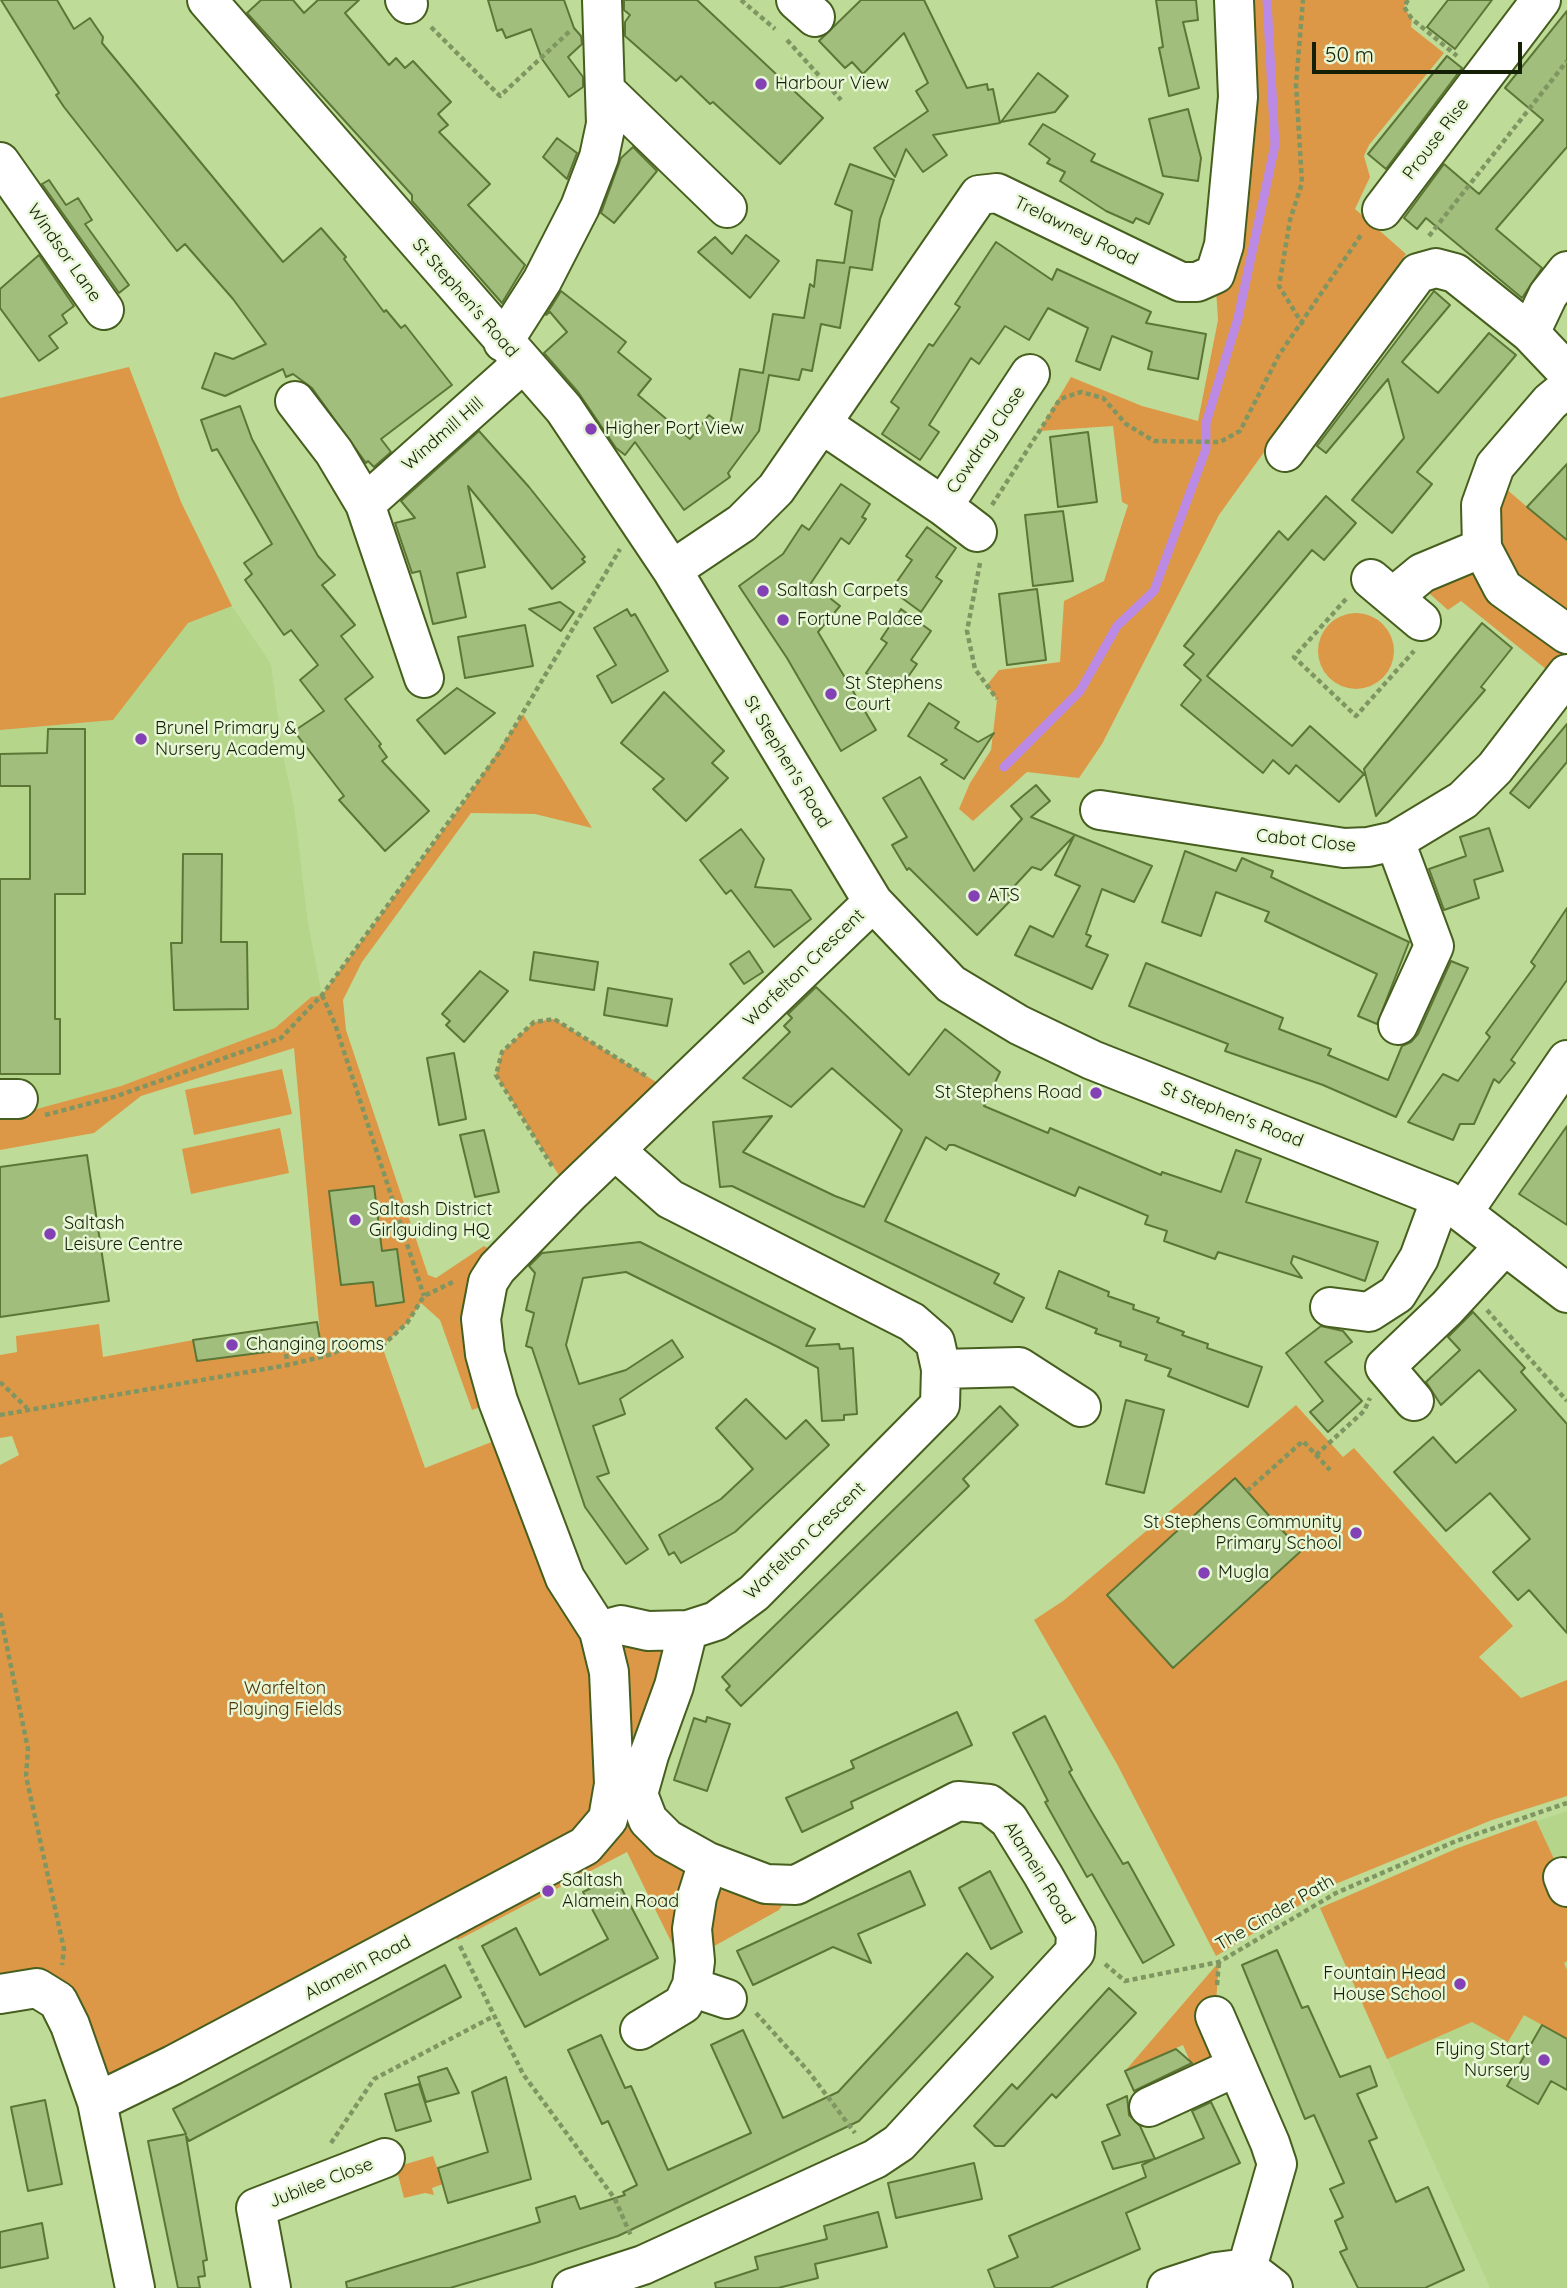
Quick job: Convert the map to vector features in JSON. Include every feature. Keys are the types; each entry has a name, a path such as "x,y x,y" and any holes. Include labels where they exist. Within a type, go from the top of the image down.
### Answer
{"street":[{"path":"512,353 542,281 580,207 599,157 607,124 602,0"},
{"name":"Trelawney Road","path":"671,570 742,523 776,489 979,195 997,193 1181,282 1197,282 1215,274 1224,245 1238,97 1234,0"},
{"name":"Prouse Rise","path":"1382,210 1541,0"},
{"name":"St Stephen's Road","path":"226,7 512,353 564,409 671,570 873,902 951,984 1019,1025 1092,1060 1452,1205 1564,1286"},
{"path":"606,91 727,208"},
{"name":"Windsor Lane","path":"0,162 104,310"},
{"path":"1530,333 1548,295 1567,271"},
{"path":"1285,452 1422,274 1455,273 1530,333 1567,372"},
{"name":"Windmill Hill","path":"365,504 512,353"},
{"name":"Cowdray Close","path":"943,506 1030,374"},
{"path":"1567,388 1550,402 1494,466 1481,505 1482,548 1503,589 1567,634"},
{"path":"295,401 334,452 365,504 421,680"},
{"name":"Cowdray Close","path":"822,424 978,532"},
{"path":"1395,599 1422,573 1482,548"},
{"name":"Cabot Close","path":"1100,810 1344,848 1368,847 1395,841 1463,800 1494,768 1567,674"},
{"path":"1395,841 1434,946 1398,1025"},
{"name":"Warfelton Crescent","path":"616,1151 670,1199 912,1322 935,1342 941,1369 940,1405 906,1441 754,1593 716,1620 688,1630 648,1631 621,1625 599,1631 565,1578 498,1402 485,1354 481,1319 488,1282 497,1268 570,1193 873,902"},
{"path":"1330,1307 1368,1312 1397,1294 1452,1205 1567,1060"},
{"path":"1414,1401 1385,1367 1505,1245"},
{"path":"941,1369 1018,1367 1081,1407"},
{"name":"Alamein Road","path":"688,1630 674,1686 638,1794 648,1820 667,1839 708,1862 766,1884 796,1885 958,1801 989,1804 1009,1820 1044,1875 1076,1933 1075,1952"},
{"name":"Alamein Road","path":"97,2102 173,2065 585,1846 608,1819 614,1784 609,1672 599,1631"},
{"path":"640,2030 683,2004 691,1987 695,1961 692,1929 697,1897 708,1862"},
{"path":"572,2288 643,2265 874,2159 899,2143 1075,1952"},
{"path":"691,1987 727,1999"},
{"path":"0,1994 37,1989 58,2001 70,2025 97,2102 133,2288"},
{"path":"1167,2288 1216,2272 1260,2278 1277,2164 1214,2016"},
{"path":"1149,2107 1236,2067"},
{"name":"Jubilee Close","path":"271,2288 256,2208 385,2158"}],"path":[{"path":"741,0 787,40 841,100"},
{"path":"1303,0 1296,84 1302,183 1290,220 1279,286 1303,325"},
{"path":"1408,0 1404,7 1412,19 1483,76"},
{"path":"407,2 500,96 569,31"},
{"path":"1422,274 1429,236 1567,61"},
{"path":"997,699 975,669 967,631 980,571 978,532 1060,399 1081,392 1103,398 1126,424 1154,441 1220,442 1240,431 1279,355 1303,325 1367,226 1382,210"},
{"path":"19,1105 114,1097 281,1038 322,995 499,754 615,557"},
{"path":"1354,590 1395,599 1420,644 1356,716 1294,657 1354,590"},
{"path":"0,1415 288,1365 334,1354 351,1342 382,1346 407,1323 424,1296 335,1024 322,995"},
{"path":"570,1193 496,1075 502,1052 534,1022 554,1019 674,1093"},
{"path":"1466,1287 1567,1401"},
{"path":"286,1354 288,1365"},
{"path":"1316,1455 1364,1411 1385,1367"},
{"path":"0,1382 27,1409"},
{"path":"1247,1491 1303,1441 1329,1470"},
{"path":"0,1613 28,1749 26,1776 64,1949 61,1985 53,1998"},
{"name":"The Cinder Path","path":"1075,1952 1098,1958 1125,1981 1219,1962 1336,1893 1456,1841 1567,1803"},
{"path":"448,1920 523,2074 615,2199 643,2265"},
{"path":"727,1999 751,2008 809,2072 849,2126"},
{"path":"328,2147 374,2079 494,2016"}],"shaded area":[{"name":"Brunel Primary & Nursery Academy","path":"129,367 181,502 232,606 271,664 283,755 294,806 308,923 322,995 310,997 275,1028 121,1086 0,1119 0,398"},
{"name":"Fountain Head House School","path":"1567,1811 1567,2288 1490,2288 1320,1908 1458,1848"}],"green space":[{"path":"1234,0 1408,0 1404,7 1412,19 1411,27 1444,53 1369,145 1364,156 1370,177 1355,209 1406,254 1219,515 1102,744 1079,778 1027,772 973,821 959,809 970,783 991,750 997,700 987,685 999,670 1060,662 1064,601 1104,581 1128,505 1122,502 1113,426 1039,431 1071,377 1142,406 1198,421 1218,320 1215,274"},
{"path":"129,367 181,502 232,606 188,623 113,720 0,730 0,398"},
{"path":"1491,476 1567,541 1567,699 1561,681 1461,601 1448,610 1413,579 1482,548"},
{"path":"1349,613 1363,613 1377,619 1388,630 1394,651 1391,666 1383,678 1363,689 1349,689 1335,683 1324,672 1318,658 1318,644 1324,630 1335,619"},
{"name":"Warfelton Playing Fields","path":"523,714 592,828 535,814 471,813 362,962 343,1000 346,1030 428,1275 436,1278 484,1246 506,1259 497,1268 498,1401 472,1410 440,1320 421,1303 407,1323 382,1346 425,1468 512,1434 599,1631 688,1630 648,1820 796,1885 779,1910 682,1964 627,1852 457,1940 448,1920 100,2100 58,2001 0,1994 0,1465 19,1455 12,1436 0,1438 0,1355 17,1352 16,1336 99,1324 103,1357 193,1340 197,1361 321,1345 294,1048 141,1096 94,1133 0,1150 0,1119 121,1086 275,1028 311,997 322,995 467,798"},
{"path":"554,1019 674,1093 570,1193 496,1075 502,1052 534,1022"},
{"path":"282,1069 292,1114 194,1135 185,1090"},
{"path":"280,1128 289,1173 191,1194 182,1149"},
{"name":"St Stephens Community Primary School","path":"1296,1405 1343,1457 1354,1448 1513,1626 1479,1657 1521,1698 1567,1680 1567,1796 1492,1820 1333,1885 1216,1956 1117,1764 1034,1620 1063,1601"},
{"path":"1536,1820 1567,1887 1567,1961 1564,1963 1567,1970 1567,2039 1524,2015 1508,2042 1472,2022 1387,2059 1320,1908 1458,1848"},
{"path":"1219,1962 1215,2016 1216,2055 1192,2066 1183,2045 1125,2071"},
{"path":"433,2156 443,2184 432,2188 434,2195 425,2193 404,2198 396,2167"}],"building":[{"path":"1,0 57,0 74,29 90,18 103,37 102,43 283,262 321,228 346,257 344,259 384,312 386,310 401,328 405,325 452,385 381,439 391,452 374,467 368,461 366,463 312,388 293,374 286,377 283,369 225,396 202,388 215,353 233,359 266,344 233,299 185,244 177,251 64,107 56,95 59,93"},
{"path":"261,0 293,0 304,13 318,0 359,0 345,13 389,65 396,58 405,68 413,61 451,102 438,114 448,125 439,132 490,184 468,205 525,265 502,303 412,201 412,195 247,13"},
{"path":"488,0 564,0 574,28 581,36 582,44 568,57 583,77 583,87 569,97 542,59 531,29 506,38 502,29 497,31"},
{"name":"Harbour View","path":"624,0 697,0 823,118 780,164 713,102 710,104 681,76 676,81 625,36 625,22 630,15 624,10"},
{"path":"861,0 924,0 967,88 987,84 988,90 993,89 1000,123 933,135 947,155 923,172 906,149 895,177 874,148 928,111 916,91 928,83 904,33 863,74 852,62 845,68 819,41"},
{"path":"1156,0 1196,0 1198,20 1183,22 1199,88 1169,96 1159,48 1163,47"},
{"path":"1448,0 1492,0 1455,49 1427,27"},
{"path":"1567,11 1567,147 1496,229 1542,268 1522,298 1426,218 1417,229 1404,218 1444,164 1479,194 1543,120 1505,88"},
{"path":"1447,56 1462,68 1386,169 1368,154"},
{"path":"1038,73 1068,96 1055,112 1001,122"},
{"path":"1188,109 1201,158 1198,181 1163,176 1149,119"},
{"path":"1043,124 1095,154 1091,161 1163,194 1149,224 1136,218 1133,223 1106,211 1060,181 1065,172 1047,163 1050,159 1029,144"},
{"path":"557,138 577,153 567,179 543,157"},
{"path":"633,147 657,171 614,223 601,213 621,158"},
{"path":"850,164 894,180 880,219 872,270 850,267 840,328 821,324 812,371 802,369 799,380 769,375 759,431 728,473 730,477 684,510 635,442 625,455 616,448 578,392 544,353 567,332 550,312 546,315 561,291 626,342 618,352 651,379 638,395 690,439 709,415 729,431 740,369 763,373 773,314 804,318 810,284 814,287 817,260 844,263 852,211 835,204"},
{"path":"49,180 66,205 78,198 92,220 85,224 129,285 119,293 42,184"},
{"path":"746,235 779,261 750,298 698,252 715,237 732,254"},
{"path":"996,242 1052,280 1057,269 1151,312 1146,323 1206,334 1198,379 1148,369 1152,352 1112,336 1100,370 1076,361 1088,328 1048,308 1029,340 1005,326 979,364 971,358 929,425 939,432 920,460 882,434 899,408 891,402 929,344 933,346 960,307 955,304"},
{"path":"39,255 74,306 62,315 67,323 49,336 58,348 39,361 0,308 0,289"},
{"path":"1434,291 1450,305 1402,362 1438,393 1489,333 1516,355 1417,472 1432,484 1392,533 1352,500 1404,438 1388,379 1326,453 1317,446"},
{"path":"240,406 252,439 282,493 318,556 335,575 322,585 355,625 341,636 373,677 345,699 381,744 379,746 387,757 382,761 429,811 385,851 339,800 344,796 294,731 324,711 300,680 318,665 291,630 284,635 245,580 252,574 244,563 272,544 217,449 212,451 201,420"},
{"path":"479,431 529,487 585,557 582,559 585,562 552,589 468,486 485,567 457,573 466,617 433,624 420,571 412,573 395,523 415,518 401,501"},
{"path":"1088,432 1097,502 1058,507 1050,437"},
{"path":"1567,464 1567,540 1527,507"},
{"path":"841,484 870,504 862,517 866,519 849,544 841,538 811,583 840,606 818,632 876,730 841,751 787,658 739,586 783,554 802,525 809,530"},
{"path":"1326,496 1356,523 1324,560 1312,550 1207,676 1292,746 1310,726 1364,774 1339,802 1296,765 1289,774 1273,760 1263,773 1181,705 1201,680 1184,665 1194,654 1184,646 1279,531 1288,540"},
{"path":"1063,511 1073,581 1033,586 1025,515"},
{"path":"927,527 956,548 936,577 942,581 921,612 891,590 912,560 906,556"},
{"path":"1037,589 1046,660 1007,665 999,594"},
{"path":"560,602 574,612 561,631 529,609"},
{"path":"627,609 631,616 635,614 668,671 612,703 597,676 616,665 594,628"},
{"path":"901,609 931,631 911,660 917,664 896,694 866,673 887,643 881,639"},
{"path":"1482,623 1512,648 1481,687 1485,690 1376,816 1364,769"},
{"path":"525,625 533,666 465,678 458,637"},
{"path":"457,688 495,713 445,754 417,720"},
{"path":"664,692 724,751 712,763 728,778 686,821 653,789 664,779 621,743"},
{"path":"929,703 959,722 955,728 978,742 994,733 964,779 941,764 947,760 908,736"},
{"path":"1567,724 1567,762 1529,808 1510,793"},
{"path":"48,729 85,729 85,894 55,894 55,1019 60,1019 60,1074 0,1074 0,879 30,879 30,786 0,786 0,754 47,753"},
{"path":"920,777 974,871 1022,819 1011,806 1036,785 1050,801 1031,817 1152,866 1134,902 1102,889 1086,934 1091,936 1086,946 1108,955 1092,989 1015,955 1030,926 1053,937 1080,886 1055,875 1074,836 1041,870 1032,867 1007,894 1012,899 977,935 909,868 907,870 892,845 907,837 883,798"},
{"path":"1489,828 1503,871 1474,880 1479,898 1444,910 1429,869 1466,856 1460,837"},
{"path":"741,829 764,859 755,887 791,890 811,919 774,947 731,890 726,894 700,860"},
{"path":"1185,851 1236,871 1242,858 1273,871 1271,877 1409,942 1377,1024 1358,1016 1377,974 1265,921 1269,912 1216,892 1201,936 1162,922"},
{"path":"183,854 222,854 221,942 247,942 248,1009 174,1010 171,943 182,943"},
{"path":"1567,908 1567,980 1511,1060 1515,1063 1499,1083 1494,1079 1474,1124 1460,1124 1453,1140 1408,1122 1443,1074 1458,1081 1490,1037 1486,1033 1535,966 1531,962"},
{"path":"749,951 763,972 744,984 730,964"},
{"path":"534,952 598,962 594,990 530,980"},
{"path":"1451,961 1468,968 1396,1117 1323,1085 1225,1051 1228,1044 1129,1006 1146,963 1283,1018 1279,1029 1331,1049 1328,1055 1388,1080 1402,1046 1411,1042 1418,1034"},
{"path":"480,971 508,991 464,1042 446,1025 450,1021 442,1014"},
{"path":"816,987 909,1075 945,1029 1000,1072 984,1106 1048,1133 1050,1128 1161,1175 1162,1172 1221,1192 1236,1150 1261,1159 1246,1202 1378,1242 1365,1281 1293,1256 1291,1263 1302,1278 1218,1252 1215,1259 1164,1241 1167,1231 1145,1224 1148,1216 1079,1187 1075,1196 954,1145 949,1145 946,1150 926,1137 885,1221 999,1274 994,1283 1024,1298 1012,1322 732,1186 720,1187 713,1122 772,1116 743,1152 864,1207 902,1130 832,1068 791,1107 743,1078 790,1032 784,1026 792,1018 788,1014"},
{"path":"608,988 672,999 667,1026 604,1015"},
{"path":"454,1053 466,1119 439,1125 427,1058"},
{"path":"1567,1126 1567,1225 1519,1194"},
{"path":"484,1130 499,1192 475,1197 460,1135"},
{"name":"Saltash Leisure Centre","path":"87,1155 109,1301 0,1317 0,1167"},
{"name":"Saltash District Girlguiding HQ","path":"374,1186 382,1251 397,1249 404,1302 376,1306 373,1282 341,1285 329,1191"},
{"path":"640,1242 815,1329 806,1346 839,1344 840,1349 853,1348 857,1414 844,1415 844,1420 822,1421 818,1368 778,1347 626,1272 583,1278 566,1345 579,1384 626,1370 672,1340 683,1357 620,1399 625,1414 593,1426 609,1473 597,1477 648,1549 626,1564 585,1507 532,1348 526,1346 534,1313 526,1310 535,1273 529,1266 542,1253"},
{"path":"1059,1271 1109,1292 1108,1296 1134,1305 1133,1309 1159,1318 1157,1322 1208,1344 1207,1348 1262,1367 1248,1407 1168,1376 1171,1369 1145,1360 1147,1355 1120,1346 1121,1342 1095,1333 1097,1329 1046,1308"},
{"path":"1473,1312 1525,1368 1521,1372 1567,1424 1567,1633 1529,1590 1518,1600 1493,1572 1530,1539 1490,1493 1446,1531 1394,1472 1433,1437 1456,1463 1516,1410 1479,1370 1441,1405 1426,1382 1460,1350 1448,1337"},
{"path":"317,1322 321,1345 197,1361 193,1340"},
{"path":"1321,1326 1343,1331 1352,1342 1325,1362 1362,1401 1328,1432 1310,1412 1323,1401 1286,1353"},
{"path":"746,1399 786,1439 806,1420 829,1445 735,1532 681,1563 674,1552 669,1555 659,1535 721,1499 753,1469 716,1428"},
{"path":"1126,1400 1164,1410 1144,1493 1106,1484"},
{"path":"1000,1406 1018,1425 963,1479 969,1486 741,1706 726,1690 730,1686 722,1677"},
{"name":"Mugla","path":"1235,1478 1301,1551 1173,1668 1107,1595"},
{"path":"957,1712 972,1745 851,1802 853,1808 802,1832 786,1798 854,1768 851,1761"},
{"path":"1045,1716 1072,1770 1069,1772 1123,1864 1128,1862 1174,1945 1143,1963 1092,1874 1087,1877 1045,1802 1048,1801 1013,1733"},
{"path":"707,1717 730,1724 707,1791 674,1780 694,1718 706,1722"},
{"path":"910,1871 925,1905 858,1934 871,1963 833,1947 753,1985 737,1951"},
{"path":"990,1871 1022,1932 991,1949 959,1888"},
{"path":"615,1876 658,1958 525,2027 482,1946 516,1928 540,1975 608,1939 583,1892"},
{"path":"1277,1950 1302,2008 1308,2006 1340,2077 1370,2066 1377,2086 1357,2094 1377,2138 1369,2141 1396,2202 1428,2187 1464,2270 1425,2288 1358,2288 1340,2252 1347,2249 1335,2221 1343,2217 1330,2189 1344,2183 1314,2115 1305,2119 1242,1965"},
{"path":"967,1953 993,1977 859,2121 618,2236 450,2288 347,2288 346,2282 540,2222 536,2208 575,2196 580,2209 625,2195 623,2192 637,2185 608,2121 602,2124 568,2050 601,2035 625,2088 631,2086 668,2170 751,2133 711,2045 743,2030 783,2118 838,2092"},
{"path":"445,1965 461,1997 189,2141 186,2136 207,2260 203,2261 205,2276 198,2277 200,2288 178,2288 148,2141 186,2134 173,2109"},
{"path":"1109,1988 1136,2013 1056,2098 1052,2094 1004,2146 995,2146 974,2126 1012,2084 1017,2089"},
{"name":"Flying Start Nursery","path":"1542,2025 1567,2039 1567,2090 1551,2081 1538,2104 1507,2086"},
{"path":"1176,2049 1192,2063 1134,2091 1125,2071"},
{"path":"447,2068 459,2093 426,2102 418,2077"},
{"path":"506,2077 531,2179 448,2203 438,2168 488,2152 472,2092"},
{"path":"419,2084 431,2121 396,2131 385,2094"},
{"path":"1127,2096 1129,2115 1140,2126 1155,2159 1204,2138 1192,2111 1211,2102 1240,2163 1126,2213 1140,2249 1050,2288 995,2288 988,2270 1018,2257 1009,2236 1146,2177 1142,2165 1154,2159 1113,2169 1102,2142 1120,2135 1107,2105"},
{"path":"45,2100 62,2184 28,2191 11,2107"},
{"path":"974,2163 982,2199 896,2218 888,2183"},
{"path":"878,2212 887,2247 815,2264 818,2278 778,2288 716,2288 715,2283 758,2269 755,2257 827,2239 824,2226"},
{"path":"42,2223 48,2258 0,2268 0,2232"}],"waterway":[{"path":"1004,767 1080,691 1117,626 1154,591 1206,449 1206,423 1238,318 1275,145 1267,0"}],"place":[{"name":"Harbour View","path":"761,84"},
{"name":"Higher Port View","path":"591,429"},
{"name":"Saltash Carpets","path":"763,591"},
{"name":"Fortune Palace","path":"783,620"},
{"name":"St Stephens Court","path":"831,694"},
{"name":"Brunel Primary & Nursery Academy","path":"141,739"},
{"name":"ATS","path":"974,896"},
{"name":"St Stephens Road","path":"1096,1093"},
{"name":"Saltash District Girlguiding HQ","path":"355,1220"},
{"name":"Saltash Leisure Centre","path":"50,1234"},
{"name":"Changing rooms","path":"232,1345"},
{"name":"St Stephens Community Primary School","path":"1356,1533"},
{"name":"Mugla","path":"1204,1573"},
{"name":"Saltash Alamein Road","path":"548,1891"},
{"name":"Fountain Head House School","path":"1460,1984"},
{"name":"Flying Start Nursery","path":"1544,2060"}]}
